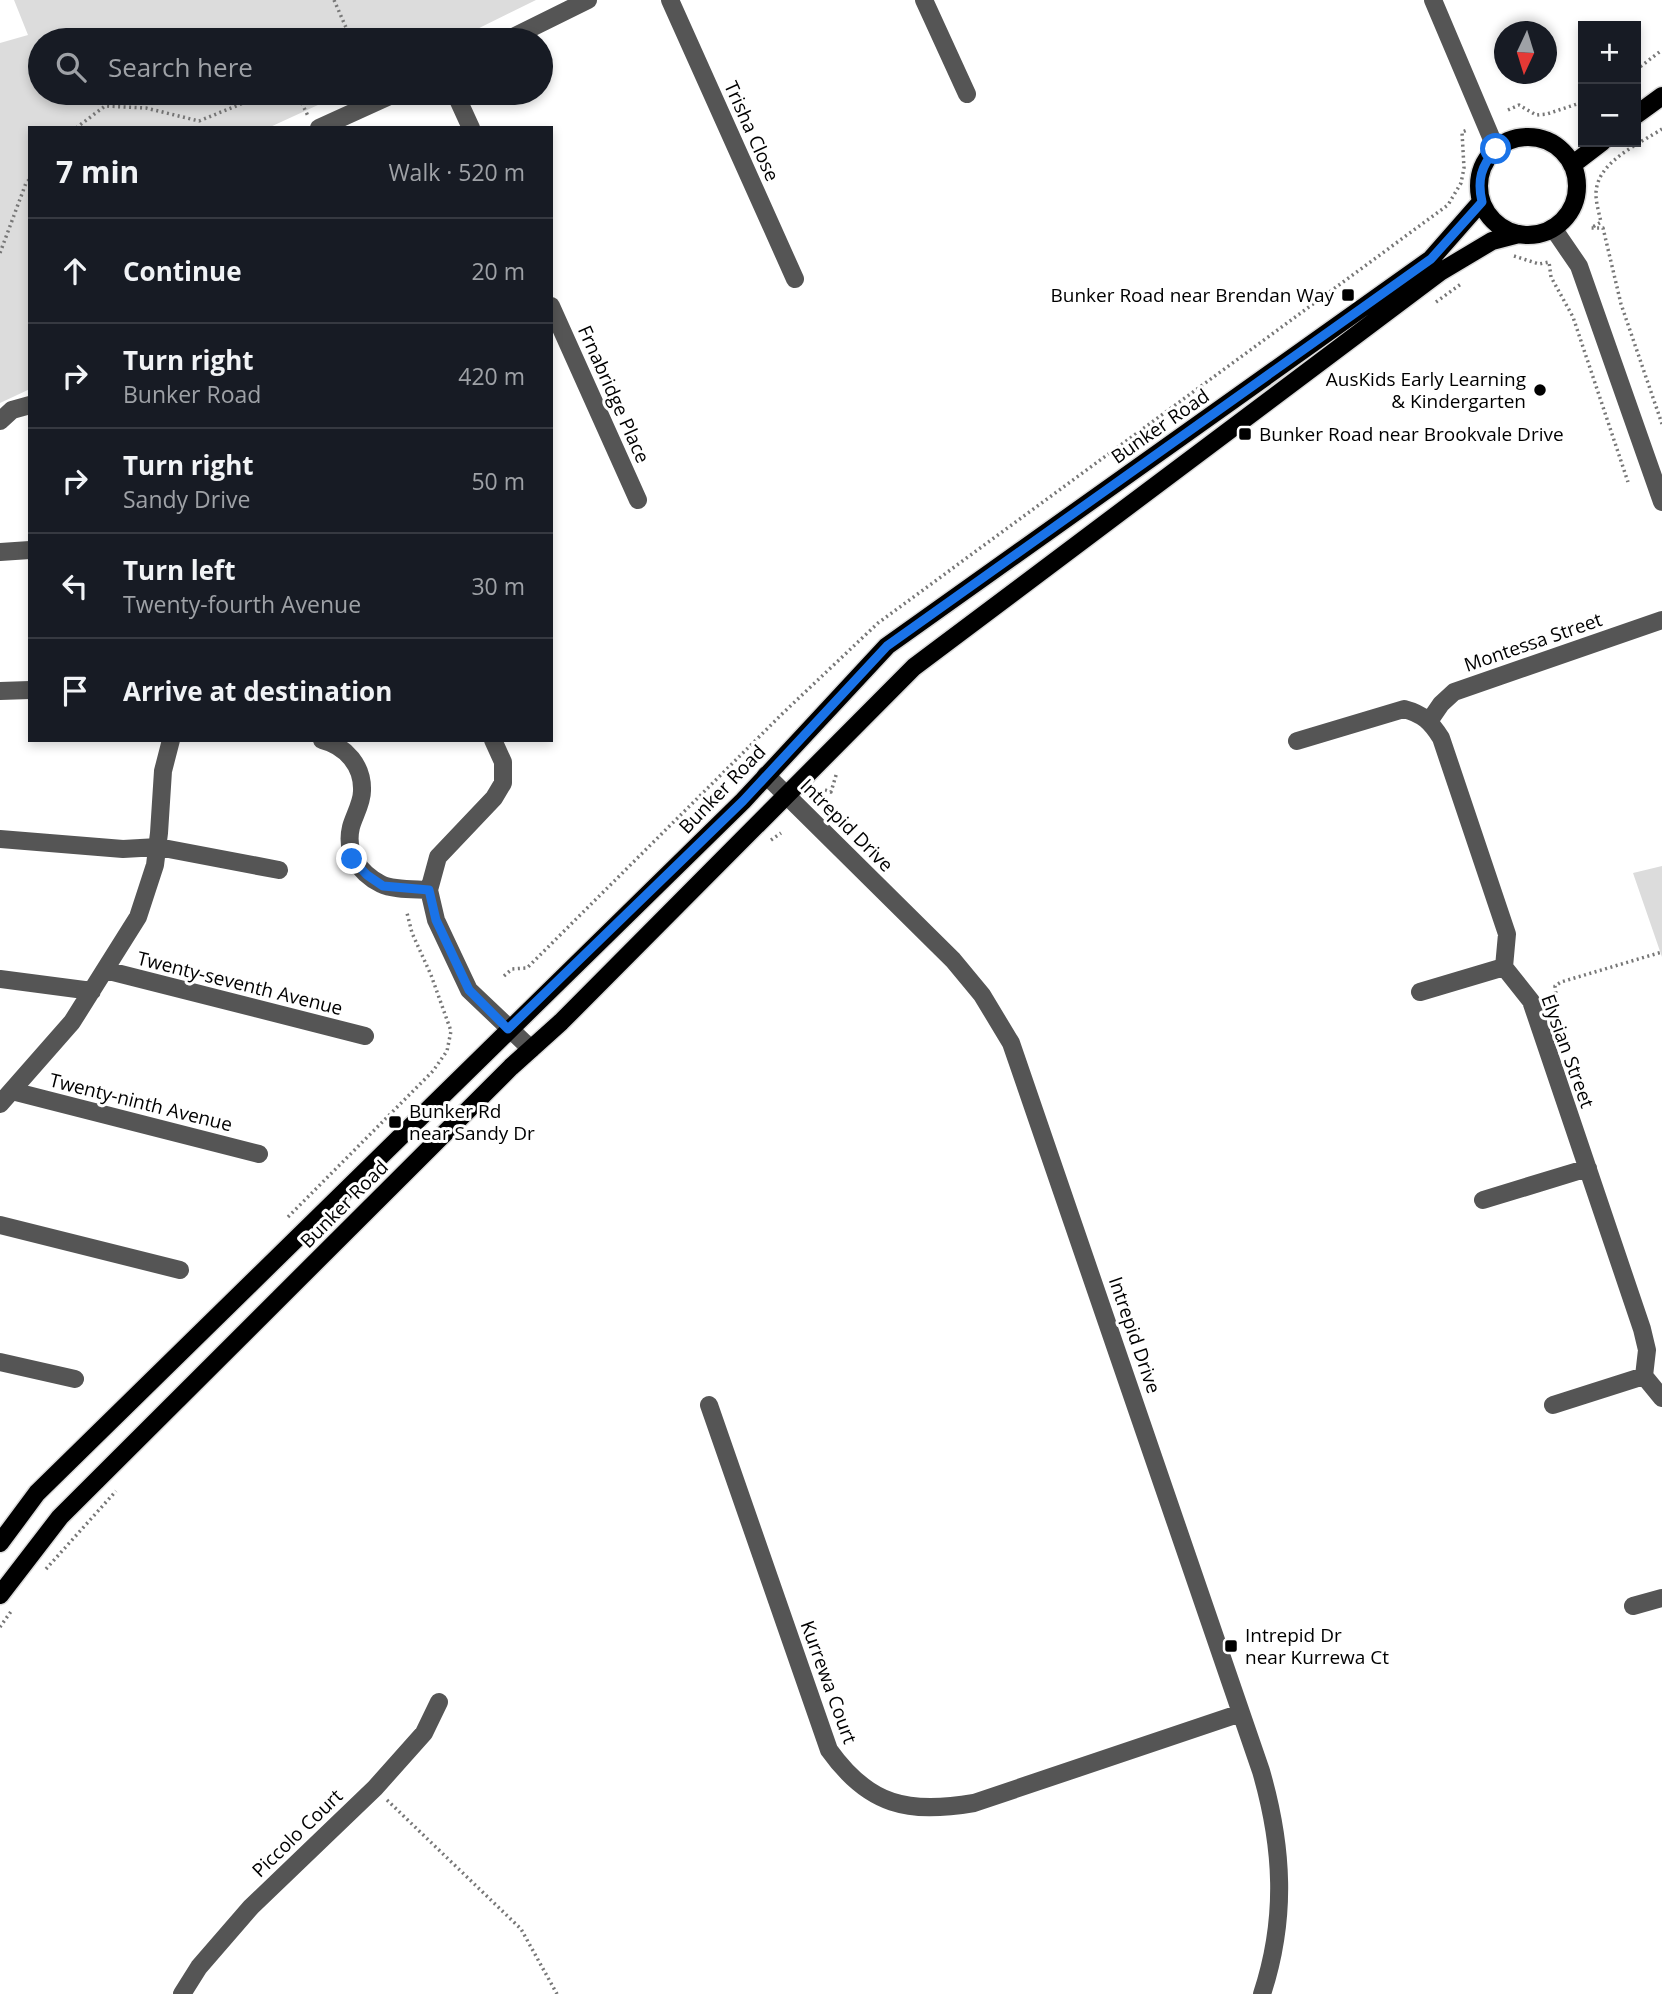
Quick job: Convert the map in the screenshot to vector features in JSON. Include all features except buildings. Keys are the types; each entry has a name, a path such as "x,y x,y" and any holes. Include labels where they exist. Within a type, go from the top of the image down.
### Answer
{"main road":[{"path":"1641,111 1662,96"},
{"path":"1538,138 1564,153 1572,165 1577,193 1564,219 1553,228 1531,235 1503,228 1490,217 1482,202 1480,173 1486,160 1496,149 1516,139 1538,138"},
{"path":"1572,165 1595,147"},
{"name":"Bunker Road","path":"0,1542 37,1493 743,801 887,646 1431,259 1482,202"},
{"name":"Bunker Road","path":"0,1595 60,1517 755,829 914,667 1440,272 1492,241 1519,234"},
{"path":"37,1493 60,1517"}],"street":[{"path":"531,28 588,0"},
{"name":"Trisha Close","path":"670,0 795,279"},
{"path":"924,0 967,94"},
{"path":"1433,0 1496,149"},
{"path":"314,122 362,105"},
{"path":"460,105 470,126"},
{"path":"1553,228 1579,266 1662,502"},
{"name":"Frnabridge Place","path":"553,310 638,500"},
{"path":"0,421 12,410 28,406"},
{"path":"0,552 28,550"},
{"name":"Montessa Street","path":"1430,720 1454,692 1662,620"},
{"path":"0,691 28,691"},
{"path":"1297,741 1404,709 1430,720 1441,738 1507,934 1504,967 1420,992"},
{"path":"6,1098 72,1022 138,917 155,865 163,771 170,742"},
{"path":"327,742 342,748 357,766 362,792 350,831 352,859 367,875 383,886 429,890"},
{"path":"495,742 503,762 503,783 494,798 438,857 429,890 436,920 469,990 531,1049"},
{"name":"Intrepid Drive","path":"766,775 953,960 982,995 1012,1043 1273,1812 1280,1896 1276,1938 1262,1994"},
{"path":"0,839 122,849 158,847 279,870"},
{"name":"Elysian Street","path":"1504,967 1531,1001 1642,1329 1647,1350 1644,1376"},
{"name":"Twenty-seventh Avenue","path":"105,970 365,1037"},
{"path":"0,979 92,991"},
{"name":"Twenty-ninth Avenue","path":"6,1098 259,1154"},
{"path":"1483,1200 1588,1168"},
{"path":"0,1224 180,1270"},
{"path":"0,1362 75,1379"},
{"path":"1553,1405 1644,1376 1662,1398"},
{"name":"Kurrewa Court","path":"709,1405 829,1750 846,1775 874,1795 907,1806 943,1808 974,1803 1241,1713"},
{"path":"1633,1606 1662,1598"},
{"name":"Piccolo Court","path":"182,1994 199,1967 251,1907 374,1788 424,1733 439,1702"}],"path":[{"path":"334,0 346,28"},
{"path":"1641,66 1662,50"},
{"path":"1508,110 1520,105 1536,115 1578,104"},
{"path":"79,126 104,106 146,108 199,121 238,105"},
{"path":"303,105 314,122"},
{"path":"1662,129 1616,159 1601,174 1596,193 1601,222 1591,228 1603,228 1621,304 1662,424"},
{"path":"0,253 28,181"},
{"path":"1508,257 1518,256 1539,264 1549,262 1552,277 1573,317 1628,482"},
{"path":"1427,308 1467,279"},
{"path":"825,790 831,792 838,768"},
{"path":"280,1225 433,1071 447,1051 451,1031 431,975 412,933 407,913"},
{"path":"1531,1001 1556,995 1555,986 1560,982 1662,952"},
{"path":"374,1788 521,1929 557,1994"}],"shaded area":[{"path":"14,0 536,0 479,28 28,28 28,35"},
{"path":"28,35 28,105 318,105 272,126 28,126 28,390 0,403 0,43"},
{"path":"1662,866 1662,957 1633,873"}],"place":[{"name":"Bunker Road near Brendan Way","path":"1348,295"},
{"name":"AusKids Early Learning & Kindergarten","path":"1540,390"},
{"name":"Bunker Road near Brookvale Drive","path":"1245,434"},
{"name":"Bunker Rd near Sandy Dr","path":"395,1122"},
{"name":"Intrepid Dr near Kurrewa Ct","path":"1231,1646"}],"route":[{"path":"352,859 367,875 383,886 429,890 436,920 469,990 508,1029 743,801 887,646 1431,259 1482,202 1480,173 1486,160 1496,149"}]}
